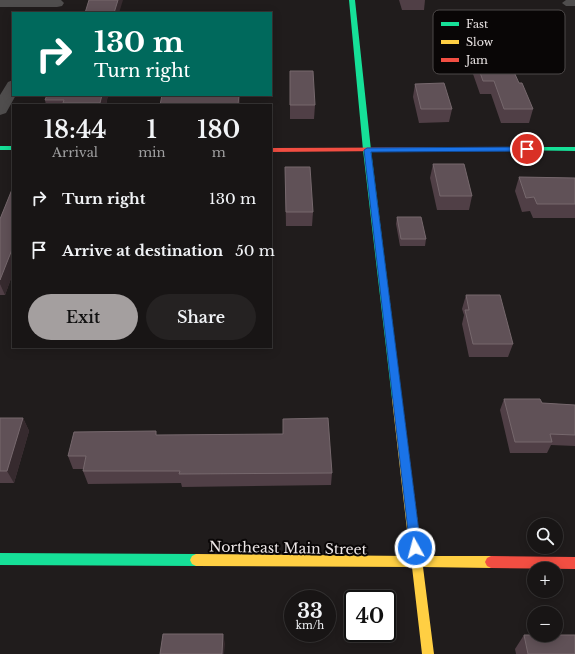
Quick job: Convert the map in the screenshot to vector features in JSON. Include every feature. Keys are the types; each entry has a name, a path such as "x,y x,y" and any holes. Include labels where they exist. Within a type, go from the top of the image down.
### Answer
{"street":[{"path":"352,0 367,150 428,654"},
{"path":"0,3 55,5"},
{"path":"0,110 12,87"},
{"path":"0,148 12,148"},
{"path":"272,150 575,149"},
{"name":"Northeast Main Street","path":"0,559 575,563"}],"building":[{"path":"89,0 118,0 114,12 85,12"},
{"path":"290,71 313,71 315,105 290,105"},
{"path":"481,74 515,74 519,83 522,83 533,109 504,109 494,81 483,81"},
{"path":"444,83 452,109 421,109 415,84"},
{"path":"47,96 102,96 100,103 63,103 64,100 45,100"},
{"path":"162,96 239,96 238,104 160,104"},
{"path":"433,164 464,164 472,196 440,196"},
{"path":"285,167 310,167 313,212 286,212"},
{"path":"519,177 575,178 575,204 537,204 534,197 526,198"},
{"path":"12,189 12,250 0,280 0,219"},
{"path":"397,217 421,217 426,239 401,239"},
{"path":"466,295 500,295 513,344 473,344 465,310 469,310"},
{"path":"504,399 540,399 542,403 575,405 575,435 550,434 552,442 515,442"},
{"path":"0,418 23,418 7,471 0,471"},
{"path":"328,418 332,473 179,474 180,471 83,471 86,456 68,456 74,432 156,431 156,435 283,434 283,419"},
{"path":"163,634 223,634 222,654 160,654"},
{"path":"524,635 527,635 527,642 563,642 563,635 575,635 575,654 528,654"}],"traffic: fast":[{"path":"352,0 367,150 397,399"},
{"path":"0,148 12,148"},
{"path":"504,149 575,149"},
{"path":"0,559 196,560"}],"traffic: slow":[{"path":"397,399 428,654"},
{"path":"196,560 491,562"}],"traffic: jam":[{"path":"272,150 504,149"},
{"path":"491,562 575,563"}],"route":[{"path":"415,548 367,150 527,149"}]}
